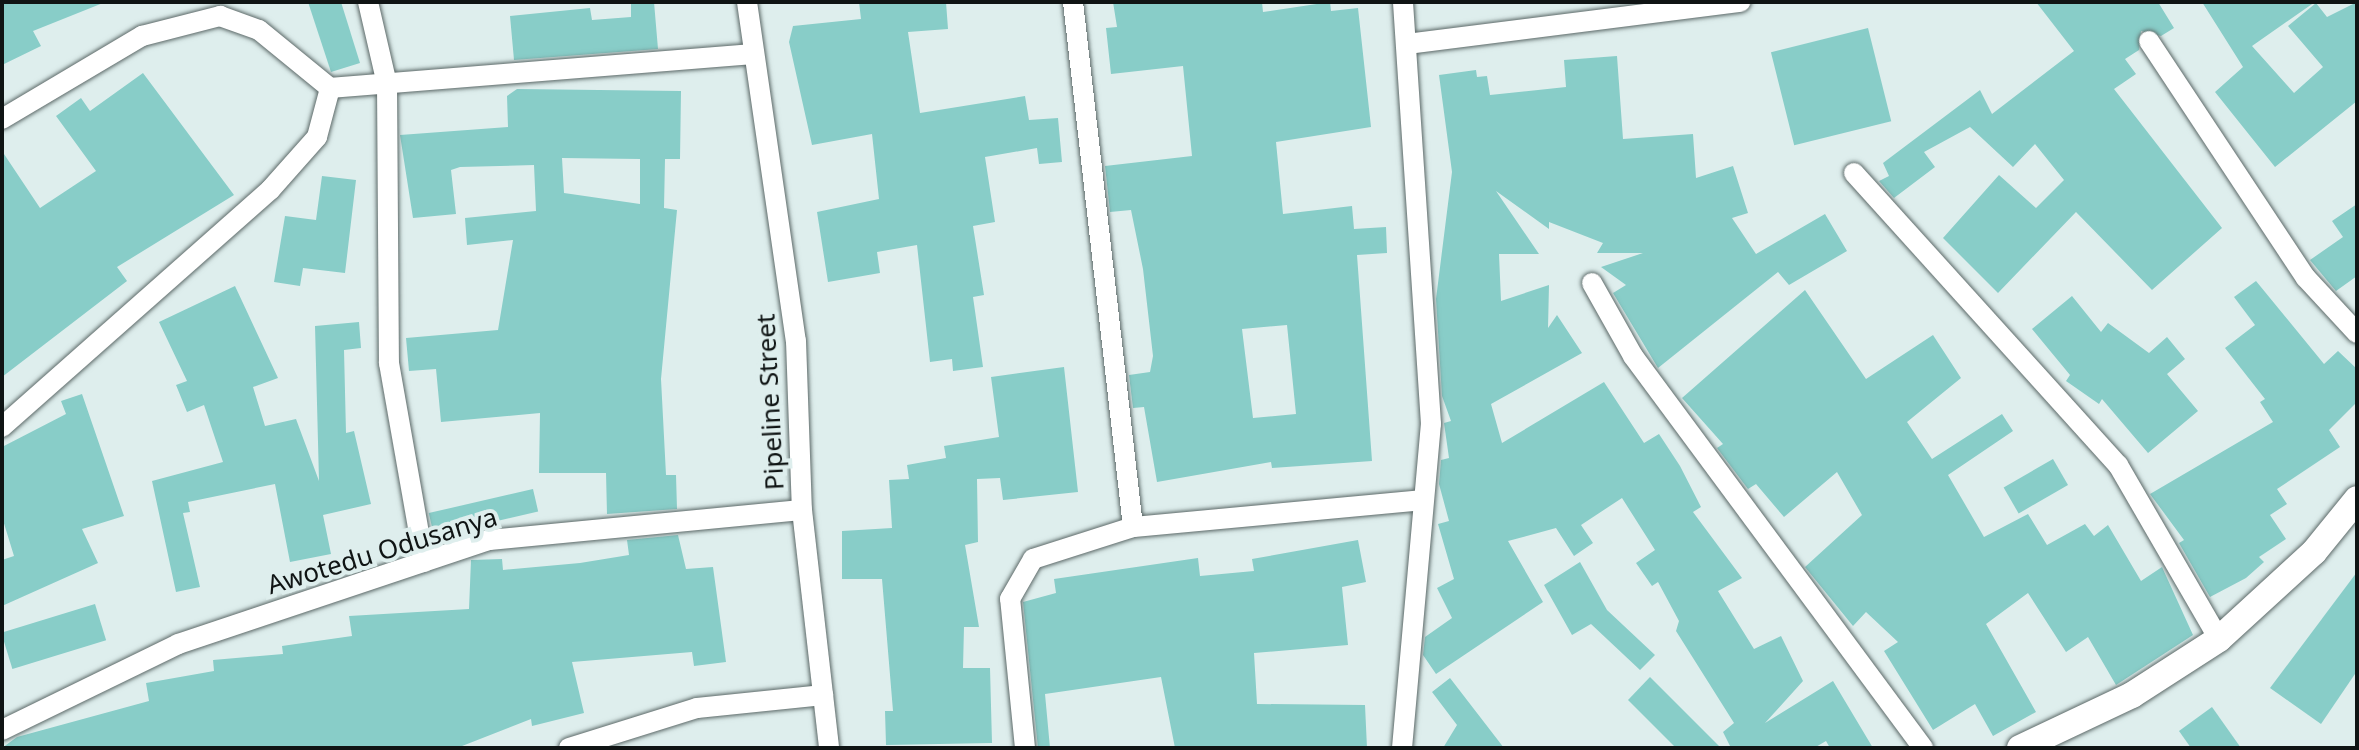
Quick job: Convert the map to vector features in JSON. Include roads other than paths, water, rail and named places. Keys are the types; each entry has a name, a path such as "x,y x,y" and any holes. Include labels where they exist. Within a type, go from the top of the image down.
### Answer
{"street":[{"path":"368,2 387,84 389,363 424,562"},
{"name":"Pipeline Street","path":"747,2 796,341 802,510 829,748"},
{"path":"1073,2 1133,527"},
{"path":"1402,748 1431,424 1403,2"},
{"path":"1407,44 1730,3"},
{"path":"2,119 142,36 220,16 259,30 330,88 753,54"},
{"path":"2149,41 2306,278 2357,333"},
{"path":"2,427 270,190 317,137 330,88"},
{"path":"1854,173 2118,465 2219,639"},
{"path":"1592,283 1633,356 1923,748"},
{"path":"2020,748 2132,695 2219,639 2314,552 2357,499"},
{"path":"1025,748 1010,599 1017,579 1033,559 1133,527 1422,500"},
{"name":"Awotedu Odusanya","path":"2,730 178,644 504,538 802,510"},
{"path":"569,748 697,708 823,695"}]}
